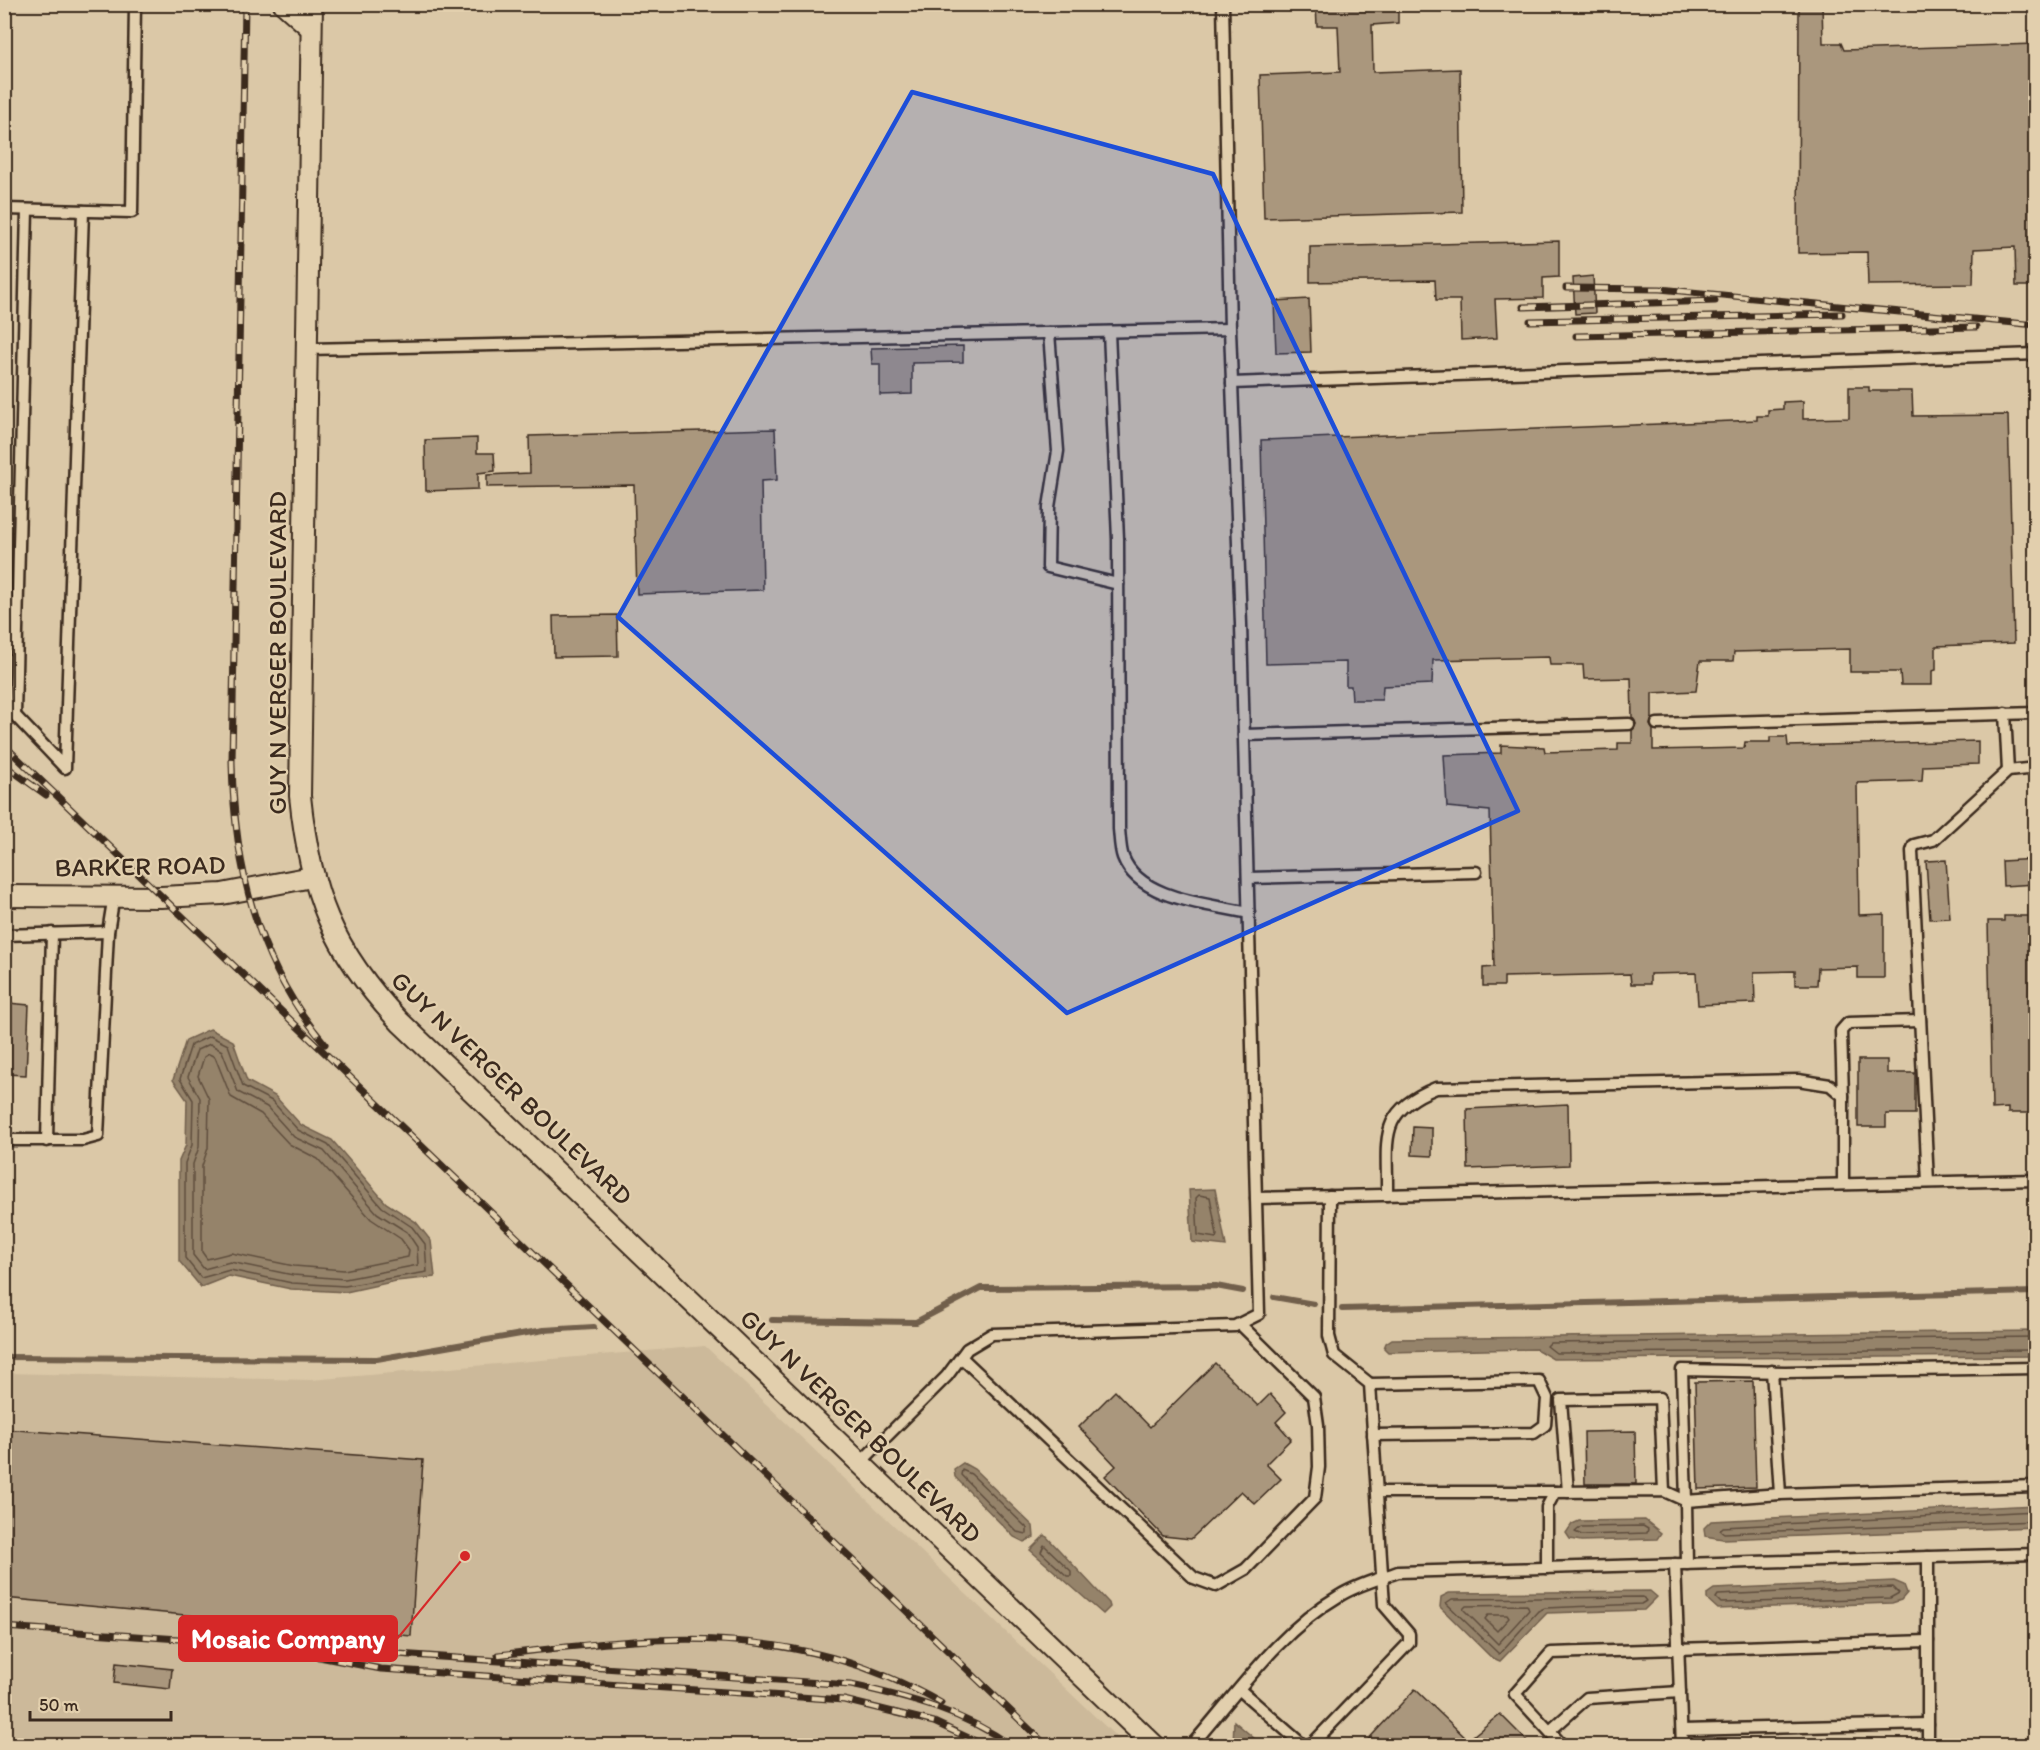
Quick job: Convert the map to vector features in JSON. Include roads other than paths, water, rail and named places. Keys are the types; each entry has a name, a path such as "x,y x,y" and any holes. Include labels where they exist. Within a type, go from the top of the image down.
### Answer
{"street":[{"path":"284,4 311,27"},
{"name":"GUY N VERGER BOULEVARD","path":"312,4 300,796 312,877 327,919 374,994 1155,1746"},
{"name":"BARKER ROAD","path":"4,896 161,897 222,894 312,877"}],"lane":[{"path":"4,209 132,213 135,4"},
{"path":"860,1463 947,1376 967,1349 992,1334 1235,1326 1258,1314 1223,4"},
{"path":"15,715 27,210"},
{"path":"4,704 65,768 83,211"},
{"path":"307,350 1230,329"},
{"path":"1109,332 1118,584 1119,829 1123,856 1134,875 1156,892 1249,913"},
{"path":"1049,333 1058,451 1049,507 1048,567 1118,584"},
{"path":"1232,382 2036,354"},
{"path":"1658,724 2036,712"},
{"path":"2005,713 2007,771"},
{"path":"1244,735 1629,724"},
{"path":"1928,1182 1912,851 1914,845 1933,840 2007,771 2036,768"},
{"path":"1248,878 1476,872"},
{"path":"4,1140 47,1141 98,1136 108,932 114,896"},
{"path":"4,935 108,932"},
{"path":"47,1141 52,933"},
{"path":"1844,1184 1841,1031 1848,1023 1920,1021"},
{"path":"1387,1195 1388,1126 1401,1107 1420,1094 1436,1088 1798,1080 1830,1085 1843,1096"},
{"path":"1256,1198 2036,1180"},
{"path":"1330,1196 1329,1336 1334,1355 1370,1384 1539,1381 1547,1398 1545,1425 1534,1433 1373,1435"},
{"path":"961,1357 1194,1578 1216,1586 1246,1569 1315,1498 1319,1467 1318,1425 1314,1397 1240,1324"},
{"path":"1665,1746 1682,1745 1679,1647 1681,1564 1686,1501 1682,1370 2036,1368"},
{"path":"1772,1371 1780,1494"},
{"path":"1240,1690 1305,1746 1314,1742 1409,1643 1409,1634 1384,1605 1370,1384"},
{"path":"1568,1492 1562,1400 1660,1398 1664,1491"},
{"path":"1377,1492 1664,1491 1686,1501 1780,1494 2036,1485"},
{"path":"1546,1568 1547,1507 1555,1492"},
{"path":"1191,1746 1282,1642 1322,1607 1341,1594 1398,1572 2036,1554"},
{"path":"1928,1557 1928,1746"},
{"path":"1563,1746 1515,1694 1551,1653 1679,1647 1928,1641"},
{"path":"1550,1731 1587,1698 1680,1692"},
{"path":"1682,1730 1928,1724"}],"water":[{"path":"210,1029 233,1041 247,1081 275,1096 301,1125 332,1140 386,1203 416,1222 431,1241 435,1277 396,1281 346,1292 291,1289 229,1276 201,1287 179,1261 179,1161 186,1145 187,1100 173,1080 186,1040"},
{"path":"1215,1189 1226,1246 1192,1242 1189,1190"},
{"path":"2035,1331 2035,1356 1553,1359 1536,1349 1388,1352 1384,1348 1386,1343 1392,1339"},
{"path":"963,1463 974,1469 1033,1526 1034,1537 1024,1542 1014,1537 955,1477 954,1469"},
{"path":"2035,1505 2035,1527 1723,1539 1705,1536 1704,1528 1711,1521"},
{"path":"1645,1520 1661,1533 1657,1539 1581,1541 1570,1539 1566,1533 1572,1524 1579,1521"},
{"path":"1045,1535 1109,1603 1110,1607 1103,1614 1030,1550"},
{"path":"1894,1581 1904,1585 1907,1593 1901,1600 1892,1603 1718,1609 1707,1599 1707,1594 1714,1589"},
{"path":"1650,1591 1657,1597 1644,1610 1547,1613 1500,1661 1491,1657 1440,1607 1441,1597 1449,1593"},
{"path":"1234,1721 1262,1745 1233,1745"}],"waterway":[{"path":"772,1320 916,1322 981,1288 1216,1286 1243,1291"},
{"path":"1342,1309 2036,1292"},
{"path":"1274,1297 1314,1304"},
{"path":"4,1357 377,1359 544,1330 594,1327"}],"railway":[{"path":"245,4 232,762 234,800 244,875 253,911 266,946 301,1013 325,1044"},
{"path":"1566,288 1660,289 2036,325"},
{"path":"1523,307 1715,301"},
{"path":"1530,321 1842,314"},
{"path":"1576,336 1976,327"},
{"path":"4,745 1047,1746"},
{"path":"4,765 46,795"},
{"path":"4,1627 851,1685 935,1707 975,1724 1012,1746"},
{"path":"498,1655 614,1642 725,1640 779,1646 832,1658 886,1676 941,1703"},
{"path":"309,1655 381,1669 844,1700 934,1722 986,1746"}],"place":[{"name":"Mosaic Company","path":"465,1556"}]}
